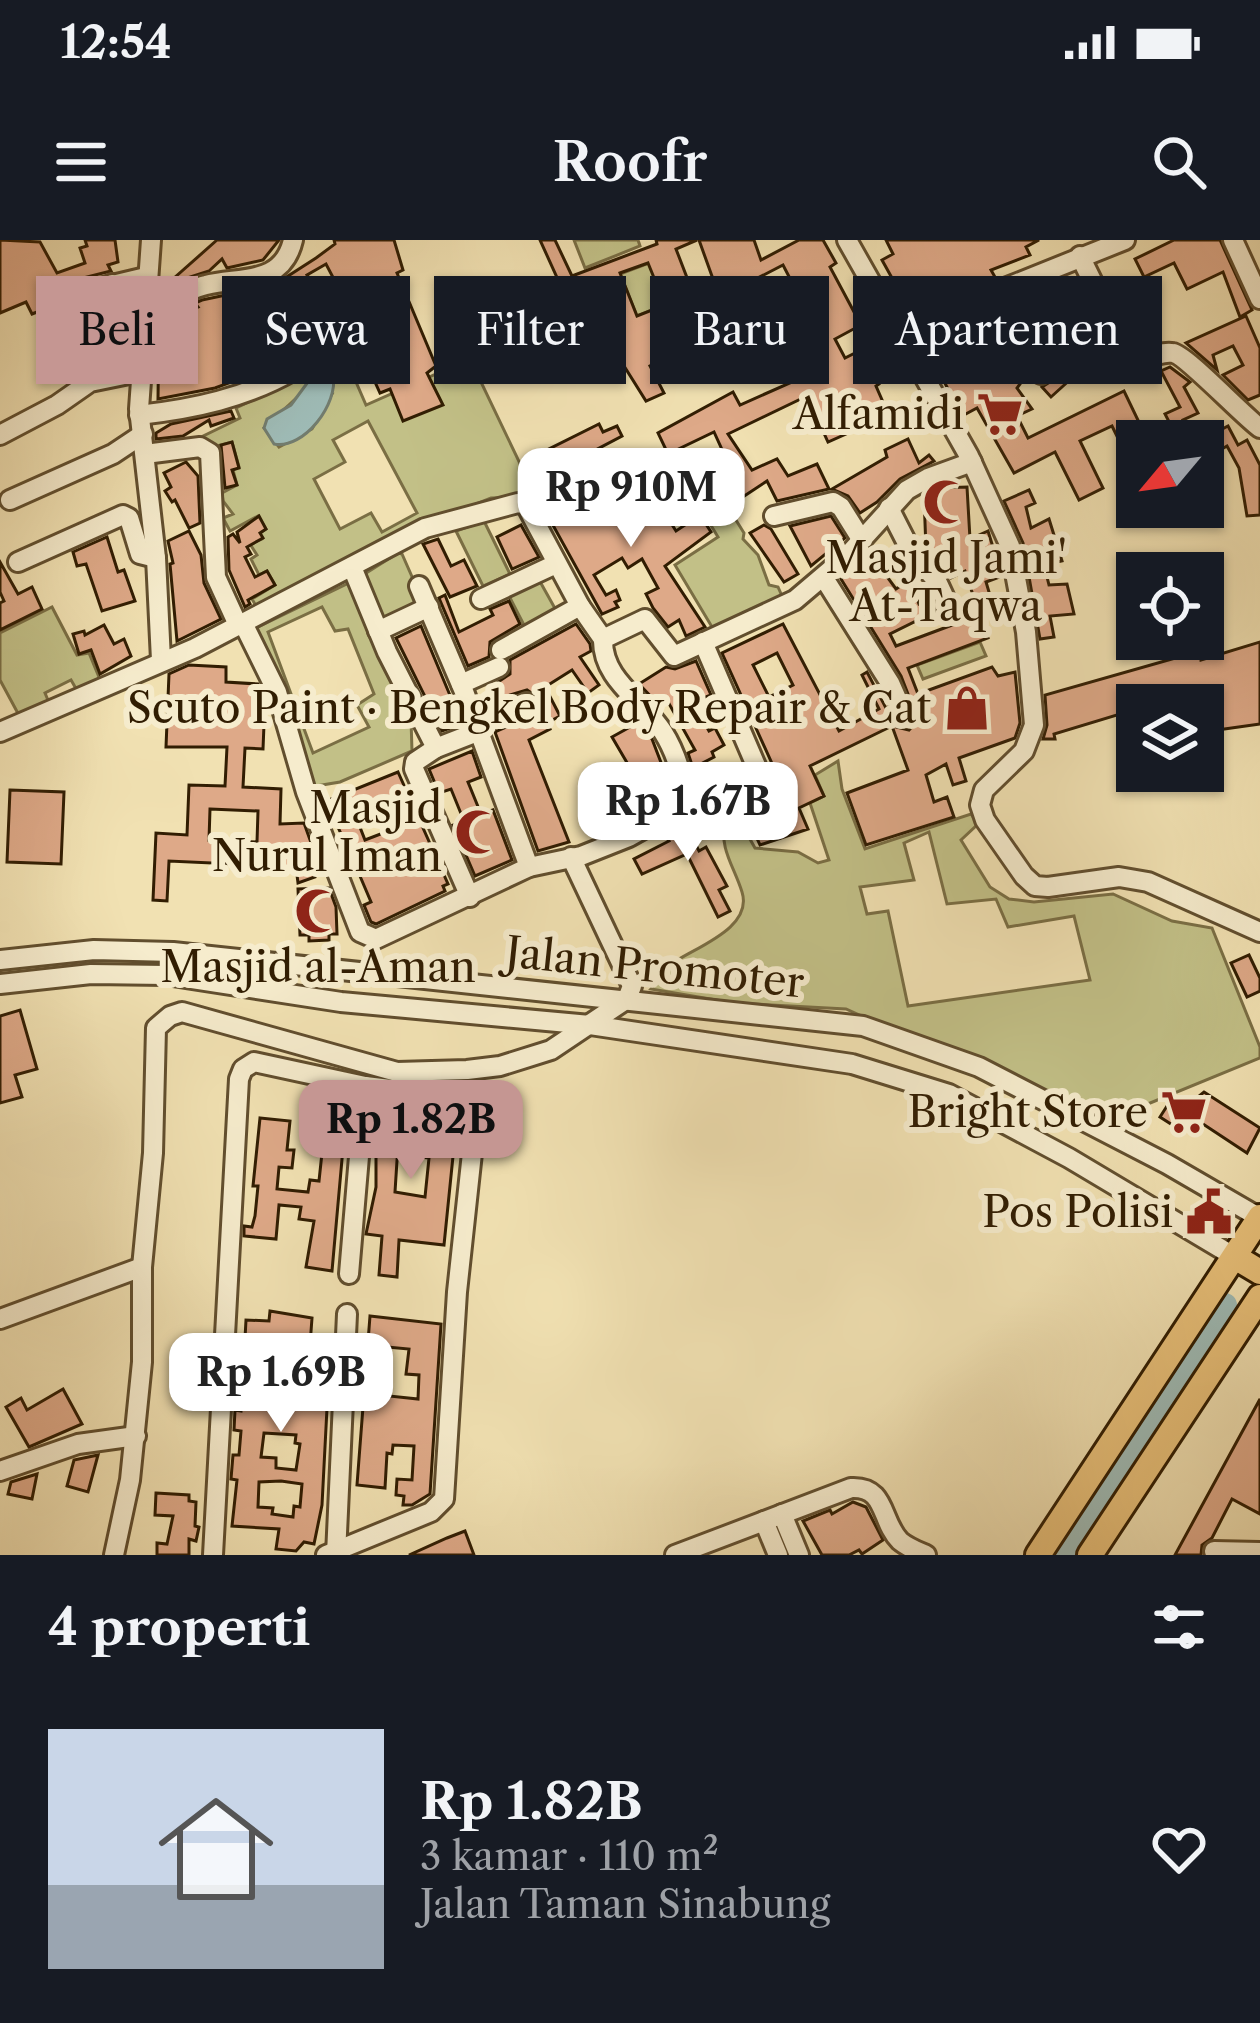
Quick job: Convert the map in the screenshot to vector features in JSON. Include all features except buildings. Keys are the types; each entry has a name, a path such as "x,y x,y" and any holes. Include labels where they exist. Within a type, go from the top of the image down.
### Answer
{"main road":[{"path":"1038,1555 1260,1218"},
{"path":"1235,1256 1260,1272"},
{"path":"1090,1555 1253,1306 1241,1283 1216,1287"}],"street":[{"path":"146,276 152,240"},
{"path":"198,288 258,278 284,262 293,240"},
{"path":"847,240 867,276"},
{"path":"1033,276 1125,240"},
{"path":"1233,240 1260,299"},
{"path":"1080,256 1130,358 1136,362 1168,352 1180,354 1260,428"},
{"path":"0,435 87,384"},
{"path":"140,384 161,660"},
{"path":"10,500 113,454 142,434 259,384"},
{"path":"927,384 972,462 1010,546 1028,647 1034,725 1024,751 984,790 980,805 985,820 1035,886 1128,878 1169,890 1260,932"},
{"path":"0,732 195,648 241,625 425,528 518,502 526,505 580,606 603,638 602,654 614,677 664,733 681,769 688,804 629,837 529,867 376,939 368,938 360,932 334,870 277,692 241,625 216,577 210,453 142,434"},
{"path":"603,638 645,619 674,656 796,600 824,578 907,490 972,462"},
{"path":"774,516 833,502 861,539"},
{"path":"889,508 912,553 937,581 949,607"},
{"path":"18,562 123,515 129,518 142,556 156,558"},
{"path":"481,599 556,564"},
{"path":"352,567 436,748"},
{"path":"824,578 890,683 905,716"},
{"path":"419,586 529,867"},
{"path":"461,684 580,606"},
{"path":"378,631 429,607"},
{"path":"703,643 758,768"},
{"path":"470,897 414,769 416,762 527,704"},
{"path":"114,1555 136,1436 157,1028 182,1012 397,1072 500,1066 551,1050 627,999 632,986 571,857"},
{"path":"341,1002 348,972 368,938"},
{"name":"Jalan Promoter","path":"0,960 94,950 173,952 863,1026 979,1066 1260,1218"},
{"name":"Jalan Promoter","path":"0,984 91,974 166,976 341,1002 590,1025 852,1064 949,1094 1070,1158 1235,1256"},
{"path":"213,1555 240,1073 254,1062 364,1086 457,1097 467,1101 476,1115 457,1292 444,1499 439,1507 333,1554 347,1314"},
{"path":"349,1274 364,1086"},
{"path":"0,1319 142,1267"},
{"path":"0,1472 78,1444 136,1436"},
{"path":"675,1555 862,1487 878,1498 902,1543 926,1555"},
{"path":"773,1518 778,1555"},
{"path":"773,1518 799,1555"},
{"path":"1214,1550 1260,1552"}],"shaded area":[{"path":"574,240 638,240 640,246 585,268"},
{"path":"649,263 654,276 650,276 650,311 637,316 626,276 620,274"},
{"path":"434,375 434,384 482,384 536,497 491,498 393,537 259,611 252,599 275,585 267,571 259,575 251,559 257,555 250,544 262,539 260,533 266,529 258,516 230,531 223,518 233,514 222,493 237,485 233,470 239,467 232,442 213,447 191,442 240,418 236,408 255,399 250,384 357,384 366,405","holes":["304,391 332,394 312,429 279,447 264,428","368,421 417,513 382,532 371,513 340,529 314,479 345,462 333,440"]},
{"path":"721,496 744,533 743,539 758,555 769,585 778,587 782,596 715,632 675,565 718,537 701,509"},
{"path":"484,521 510,574 483,586 456,531"},
{"path":"398,553 424,604 381,624 363,575"},
{"path":"538,578 557,612 527,631 507,592"},
{"path":"351,582 411,719 412,751 340,782 310,787 286,696 256,628","holes":["322,607 335,631 348,629 374,694 357,705 369,727 313,753 268,632"]},
{"path":"52,607 77,655 89,653 101,682 78,692 71,680 45,693 50,705 21,719 0,680 0,633"},
{"path":"980,642 986,656 923,679 917,665"},
{"path":"838,761 842,789 865,849 971,814 978,824 961,840 990,887 1009,899 1034,902 1113,894 1172,921 1212,928 1260,1047 1260,1058 1099,1124 846,1009 734,1003 651,989 672,964 722,934 740,915 742,892 726,849 725,821 736,814 755,848 798,852 818,863 829,860 810,803 824,796 815,775","holes":["929,832 947,904 996,899 1008,927 1074,916 1090,980 908,1006 888,911 867,914 860,887 914,880 904,843"]}],"water":[{"path":"306,384 333,384 317,422 297,440 274,444 264,428 267,419 291,405"}],"waterway":[{"path":"1061,1555 1225,1305"}],"place":[{"name":"Alfamidi","path":"1000,414"},
{"name":"Masjid Jami' At-Taqwa","path":"946,502"},
{"name":"Scuto Paint · Bengkel Body Repair & Cat","path":"967,708"},
{"name":"Masjid Nurul Iman","path":"478,832"},
{"name":"Masjid al-Aman","path":"318,911"},
{"name":"Bright Store","path":"1184,1112"},
{"name":"Pos Polisi","path":"1209,1212"}]}
